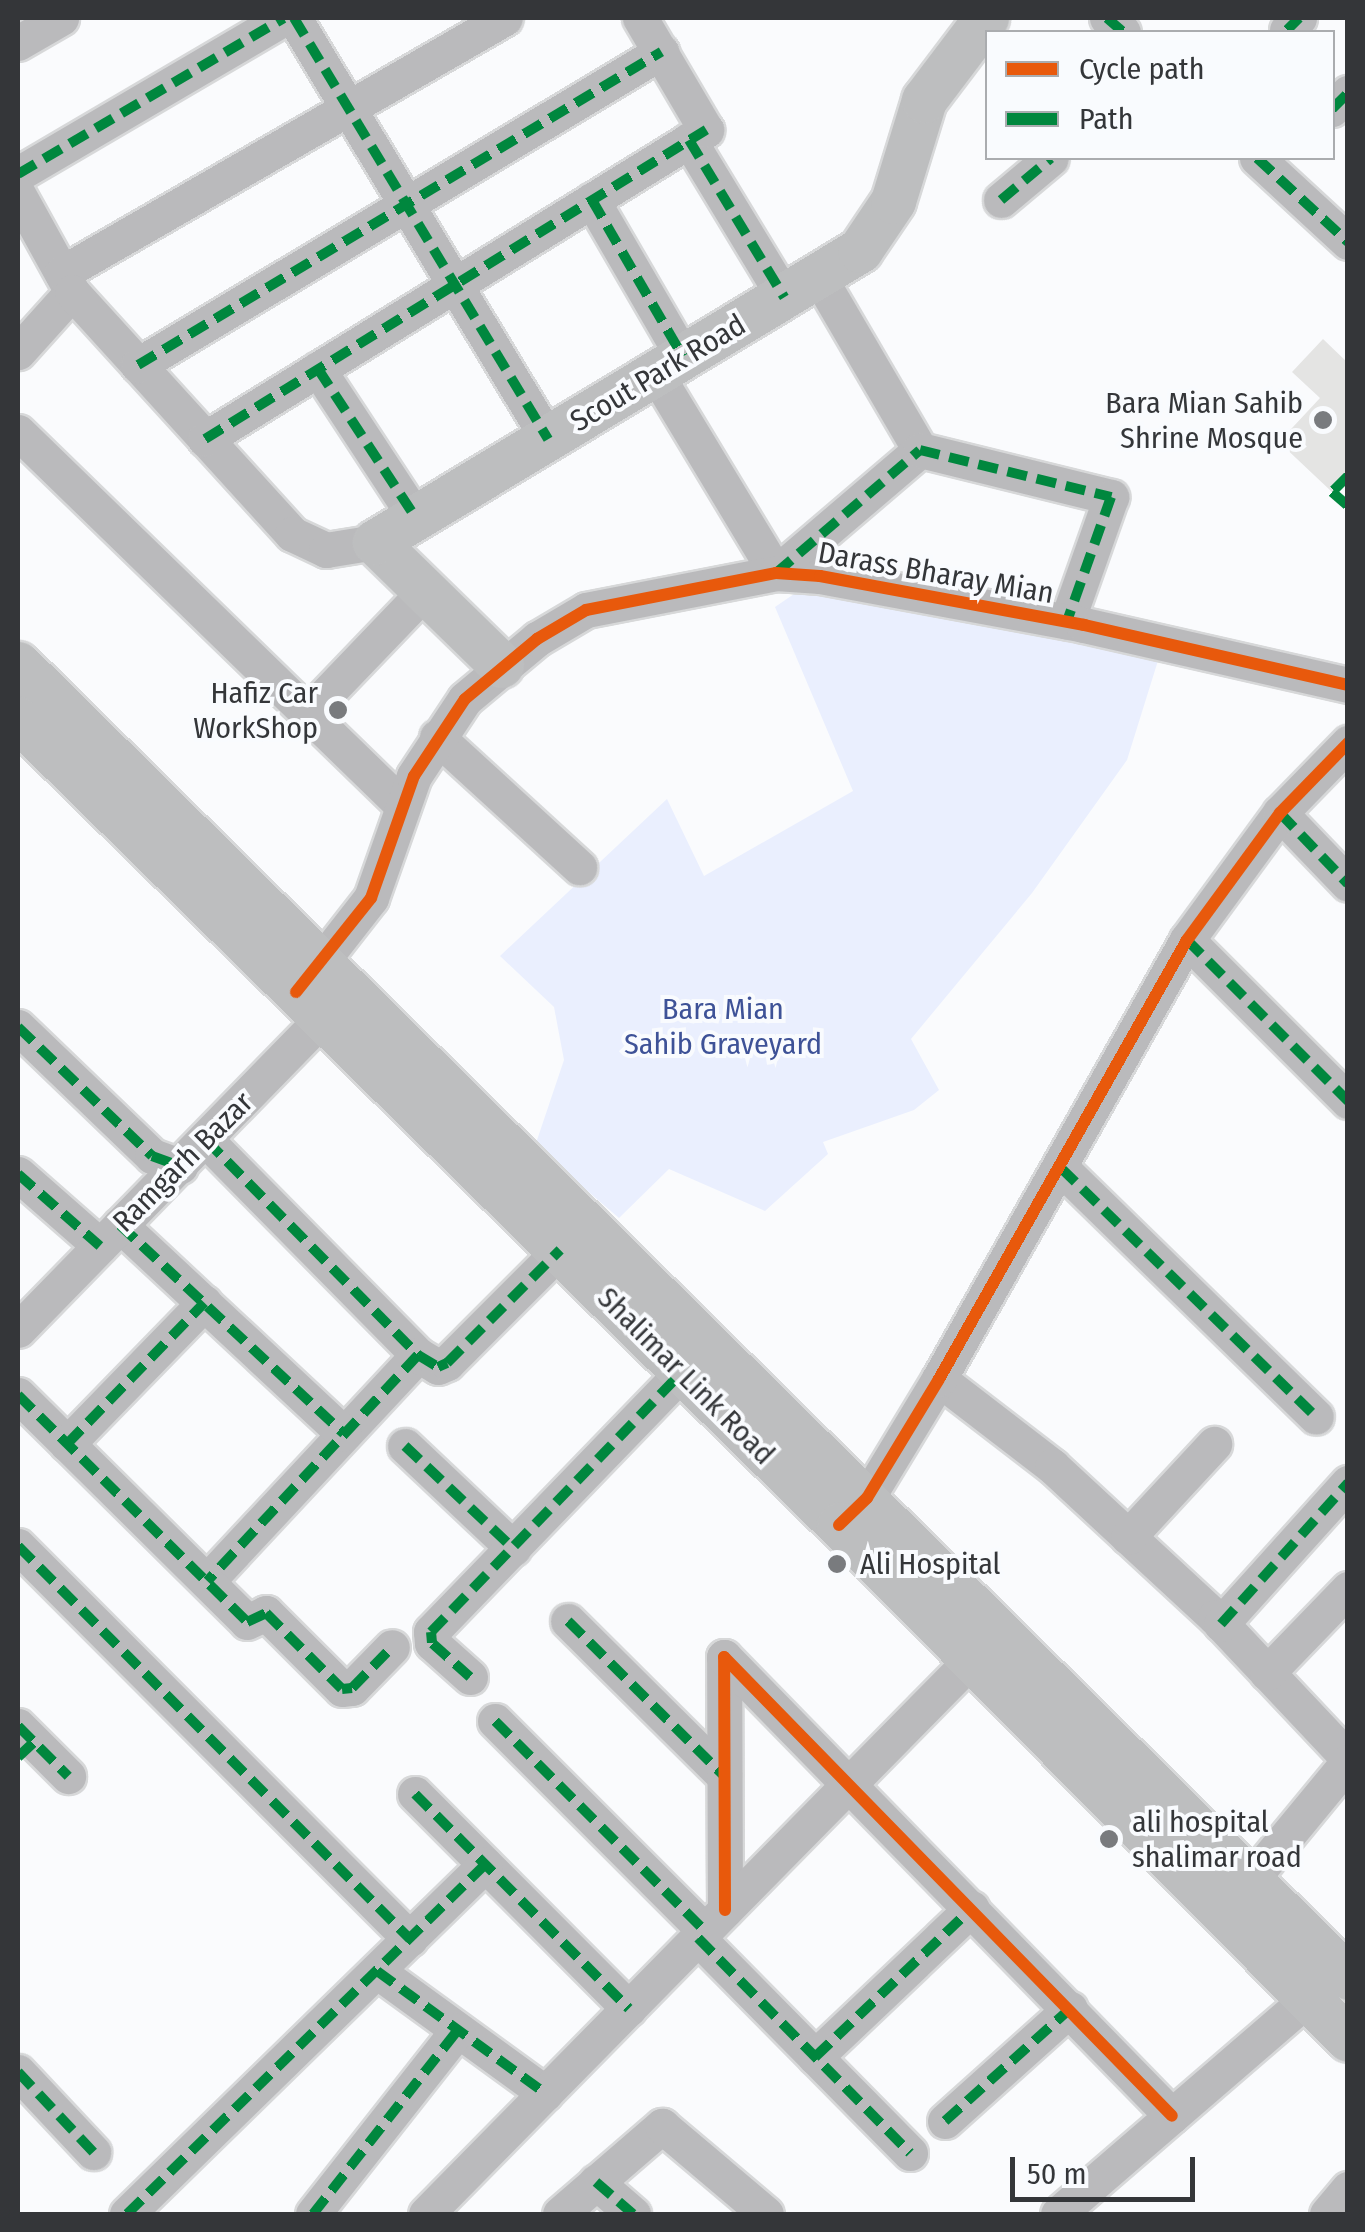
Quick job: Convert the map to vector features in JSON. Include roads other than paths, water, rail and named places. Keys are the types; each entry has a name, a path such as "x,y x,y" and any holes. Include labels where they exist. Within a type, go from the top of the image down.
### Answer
{"main road":[{"name":"Scout Park Road","path":"375,542 860,250 880,228 924,100 986,18"},
{"path":"375,542 501,666"},
{"name":"Shalimar Link Road","path":"18,664 560,1250 680,1373 853,1512 972,1659 1348,2040"},
{"name":"Shalimar Link Road","path":"18,720 321,992 853,1512 1348,1977"}],"street":[{"path":"18,43 61,18"},
{"path":"18,174 284,18"},
{"path":"294,18 548,439"},
{"path":"18,352 67,282 348,108 505,18"},
{"path":"205,438 706,130 640,18"},
{"path":"138,365 660,52"},
{"path":"689,140 920,450 1111,497 1066,622"},
{"path":"1002,200 1049,160"},
{"path":"1272,162 1348,242"},
{"path":"18,194 67,282 292,534 326,550 375,542"},
{"path":"592,200 669,366 776,573 920,450"},
{"path":"318,369 416,518"},
{"path":"18,432 401,804"},
{"name":"Darass Bharay Mian","path":"321,992 371,898 401,804 437,737 501,666 586,610 776,573 848,579 1066,622 1348,686"},
{"path":"308,713 427,590"},
{"path":"437,737 579,867"},
{"path":"853,1512 940,1379 1187,940 1280,813 1348,743"},
{"path":"1280,813 1348,884"},
{"path":"1187,940 1348,1100"},
{"name":"Ramgarh Bazar","path":"18,1330 206,1140 321,992"},
{"path":"18,1028 152,1156 180,1166"},
{"path":"206,1140 418,1355 438,1367 447,1363 560,1250"},
{"path":"1061,1168 1316,1417"},
{"path":"18,1174 204,1303 344,1434"},
{"path":"67,1444 204,1303"},
{"path":"207,1581 418,1355"},
{"path":"470,1677 428,1637 680,1373"},
{"path":"940,1379 1052,1466 1221,1624 1348,1760 1249,1882"},
{"path":"18,1395 250,1624 266,1613 346,1691 392,1646"},
{"path":"1128,1537 1214,1444"},
{"path":"404,1446 513,1548"},
{"path":"1221,1624 1348,1483"},
{"path":"18,1546 410,1939"},
{"path":"1267,1673 1348,1589"},
{"path":"568,1621 724,1776"},
{"path":"709,1926 724,1776 724,1657 852,1782 1172,2116"},
{"path":"426,2214 972,1659"},
{"path":"495,1721 709,1926 815,2057 910,2153"},
{"path":"23,1742 68,1776"},
{"path":"415,1794 628,2009"},
{"path":"127,2214 486,1864"},
{"path":"815,2057 972,1908"},
{"path":"377,1971 545,2093"},
{"path":"1058,2214 1306,2000"},
{"path":"945,2121 1070,2009"},
{"path":"313,2214 458,2030"},
{"path":"18,2072 94,2152"},
{"path":"560,2214 662,2126 766,2214"},
{"path":"596,2182 633,2214"},
{"path":"1327,2214 1348,2190"}],"place":[{"name":"Bara Mian Sahib Shrine Mosque","path":"1323,420"},
{"name":"Hafiz Car WorkShop","path":"338,710"},
{"name":"Ali Hospital","path":"837,1564"},
{"name":"ali hospital shalimar road","path":"1109,1839"}],"park label":[{"name":"Bara Mian Sahib Graveyard","path":"723,1026"}]}
